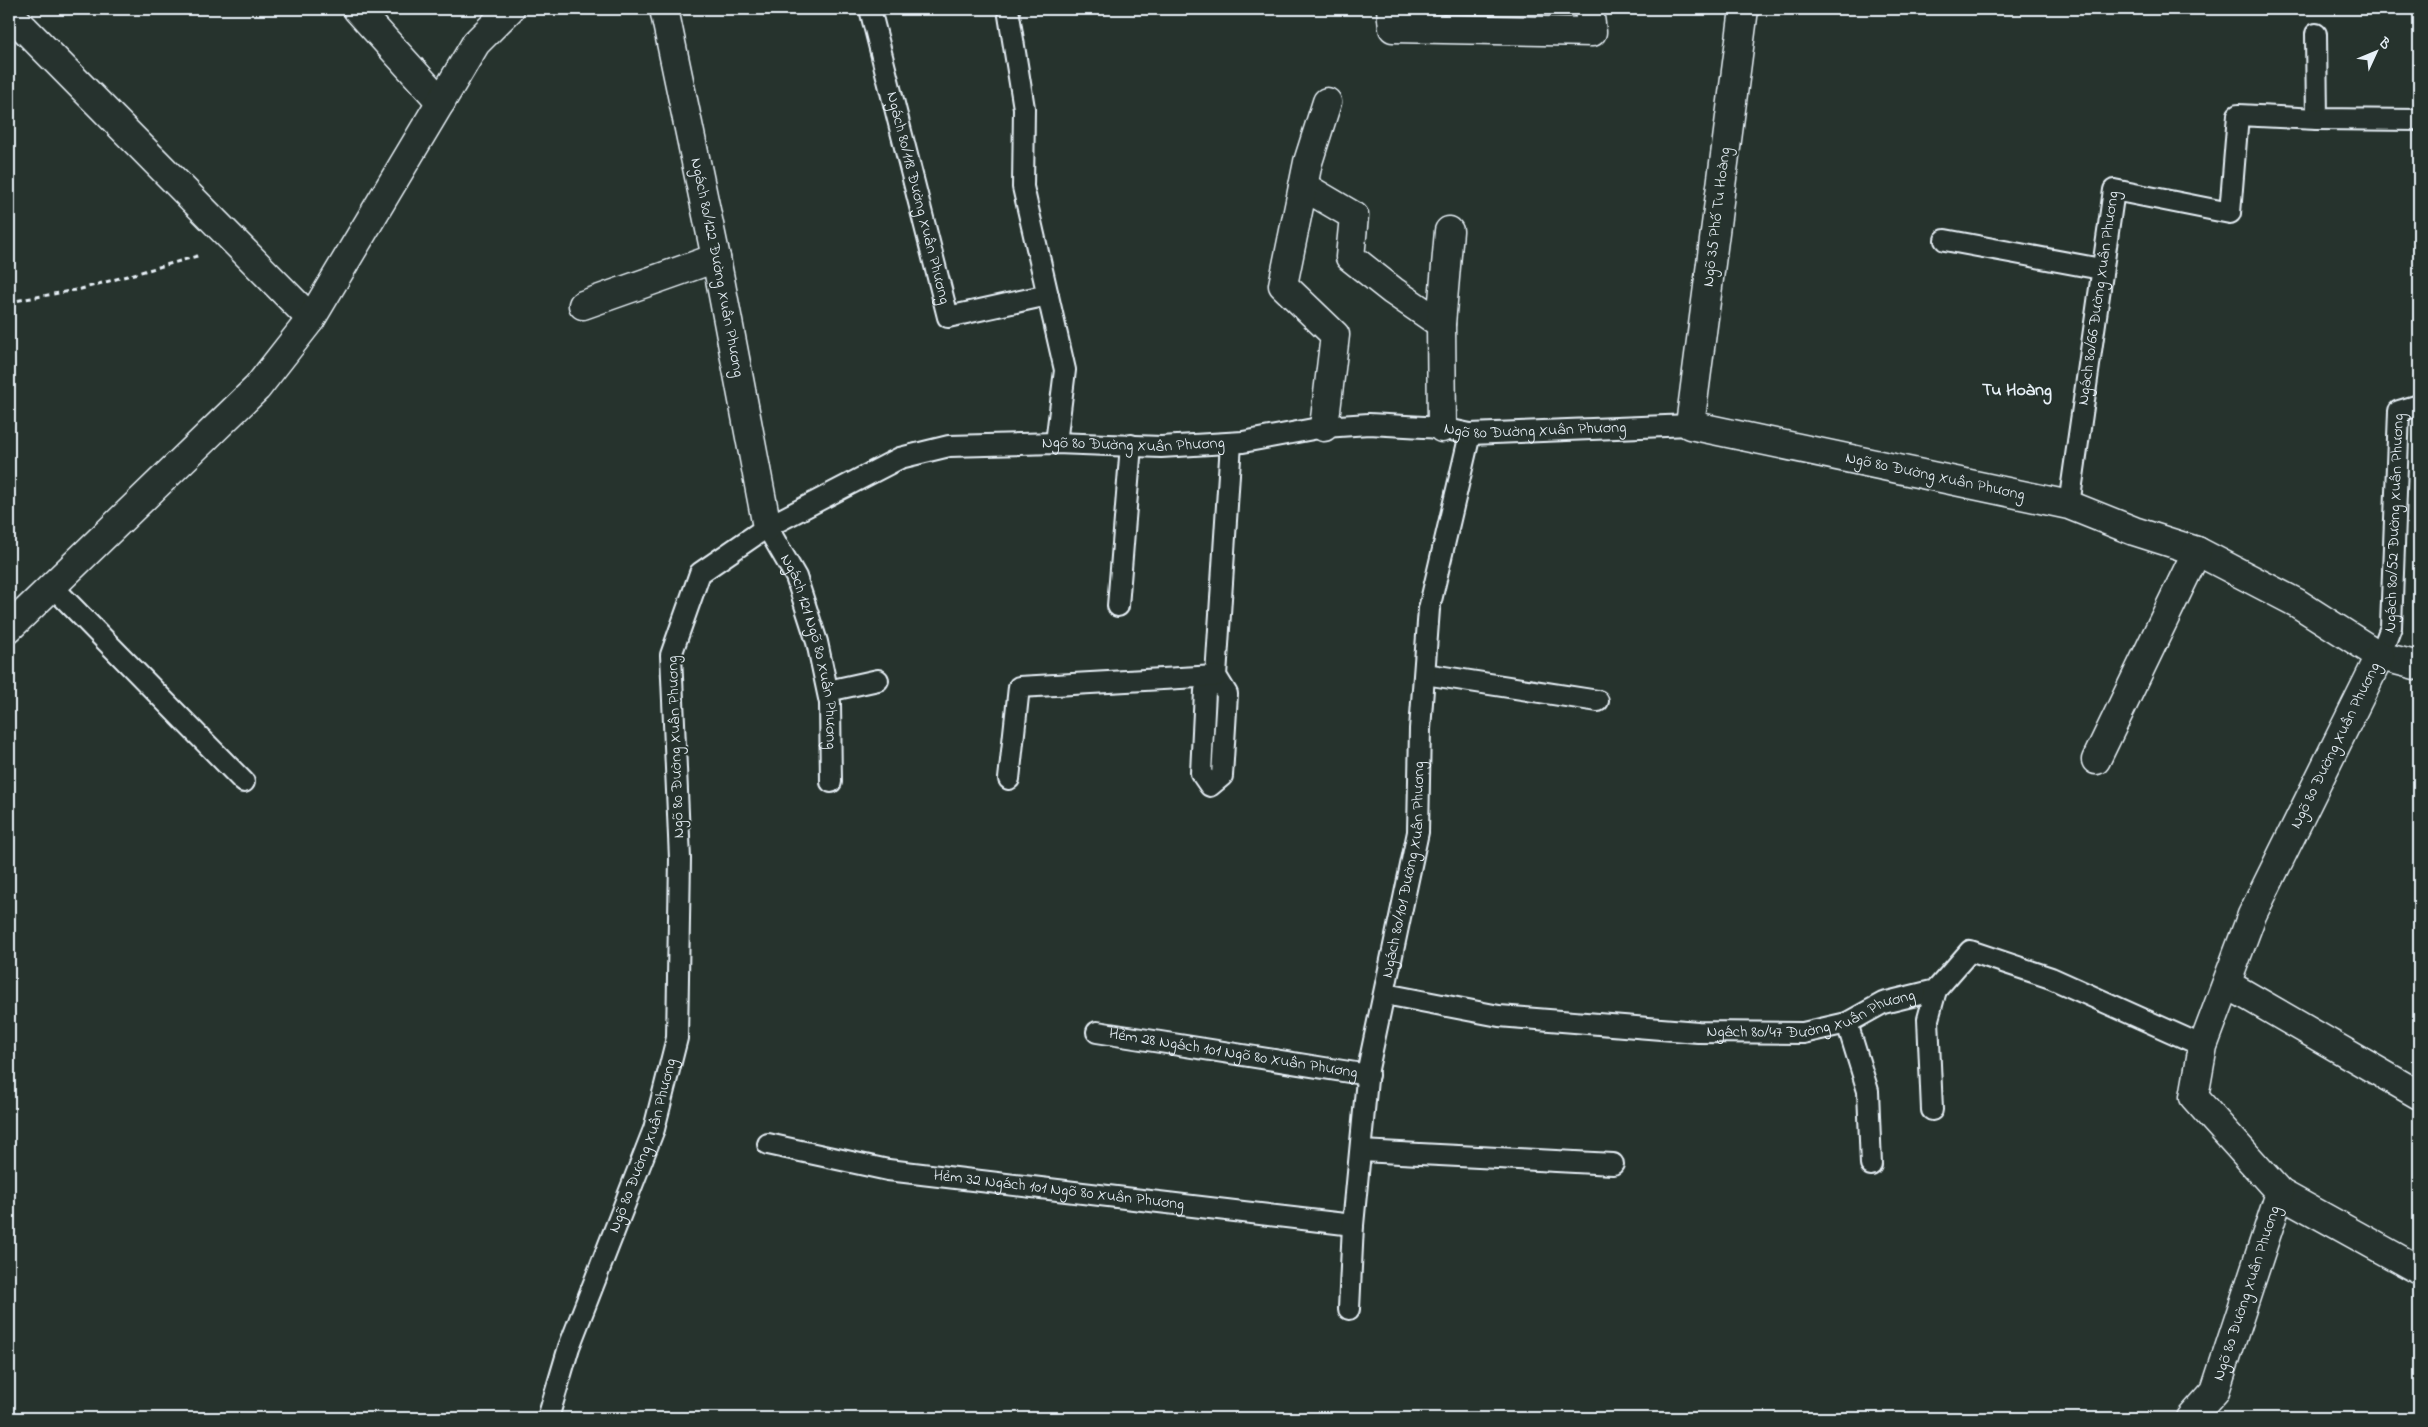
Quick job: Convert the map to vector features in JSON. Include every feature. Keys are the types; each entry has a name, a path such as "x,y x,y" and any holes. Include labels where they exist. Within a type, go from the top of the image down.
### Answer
{"street":[{"path":"357,9 441,102"},
{"path":"9,628 257,388 311,319 476,43 510,9"},
{"name":"Ngách 80/122 Đường Xuân Phương","path":"664,9 716,258 767,527"},
{"path":"1391,9 1393,28 1592,32 1589,9"},
{"name":"Ngõ 35 Phố Tu Hoàng","path":"1690,425 1744,9"},
{"path":"9,13 311,319"},
{"path":"1324,427 1335,335 1283,285 1308,162 1328,102"},
{"path":"1303,186 1354,216 1350,257 1441,324"},
{"path":"1442,428 1441,324 1448,231"},
{"path":"583,306 716,258"},
{"name":"Ngõ 80 Đường Xuân Phương","path":"1690,425 2069,505 2134,531 2197,551 2297,603 2380,656 2252,915 2203,1046 2194,1097 2280,1193 2215,1391 2191,1418"},
{"path":"2096,760 2197,551"},
{"path":"2380,656 2419,666"},
{"path":"2227,984 2419,1094"},
{"path":"2280,1193 2419,1270"}],"lane":[{"name":"Ngách 80/118 Đường Xuân Phương","path":"870,9 948,317 1048,294"},
{"path":"1008,9 1024,108 1024,187 1065,370 1056,443"},
{"path":"2316,34 2317,119"},
{"name":"Ngách 80/66 Đường Xuân Phương","path":"2069,505 2101,269 2114,190 2230,213 2238,115 2317,119 2419,120"},
{"path":"1945,240 2101,269"},
{"name":"Ngách 80/52 Đường Xuân Phương","path":"2380,656 2391,627 2399,410 2419,405"},
{"name":"Ngõ 80 Đường Xuân Phương","path":"548,1418 569,1347 654,1129 677,1038 680,859 671,655 700,573 767,527 900,458 949,446 1056,443 1161,447 1231,443 1324,427 1368,424 1442,428 1470,434 1690,425"},
{"name":"Ngách 80/101 Đường Xuân Phương","path":"1349,1309 1353,1225 1368,1075 1418,832 1420,729 1429,609 1470,434"},
{"path":"1201,773 1210,786 1222,776 1227,694 1216,676 1231,443"},
{"path":"1118,606 1131,445"},
{"name":"Ngách 121 Ngõ 80 Xuân Phương","path":"767,527 796,577 817,642 830,703 831,782"},
{"path":"52,586 244,782"},
{"path":"1425,674 1598,701"},
{"path":"1009,779 1019,687 1216,676"},
{"path":"828,691 878,680"},
{"name":"Ngách 80/47 Đường Xuân Phương","path":"1385,994 1499,1016 1698,1032 1804,1033 1847,1023 1883,1003 1936,990 1970,951 2051,978 2203,1046"},
{"path":"1932,1110 1928,1019 1936,990"},
{"path":"1847,1023 1868,1091 1871,1165"},
{"name":"Hẻm 28 Ngách 101 Ngõ 80 Xuân Phương","path":"1097,1032 1368,1075"},
{"name":"Hẻm 32 Ngách 101 Ngõ 80 Xuân Phương","path":"768,1144 888,1170 1353,1225"},
{"path":"1361,1151 1613,1164"}],"path":[{"path":"9,302 81,289 238,245"}],"district":[{"name":"Tu Hoàng","path":"2017,391"}]}
